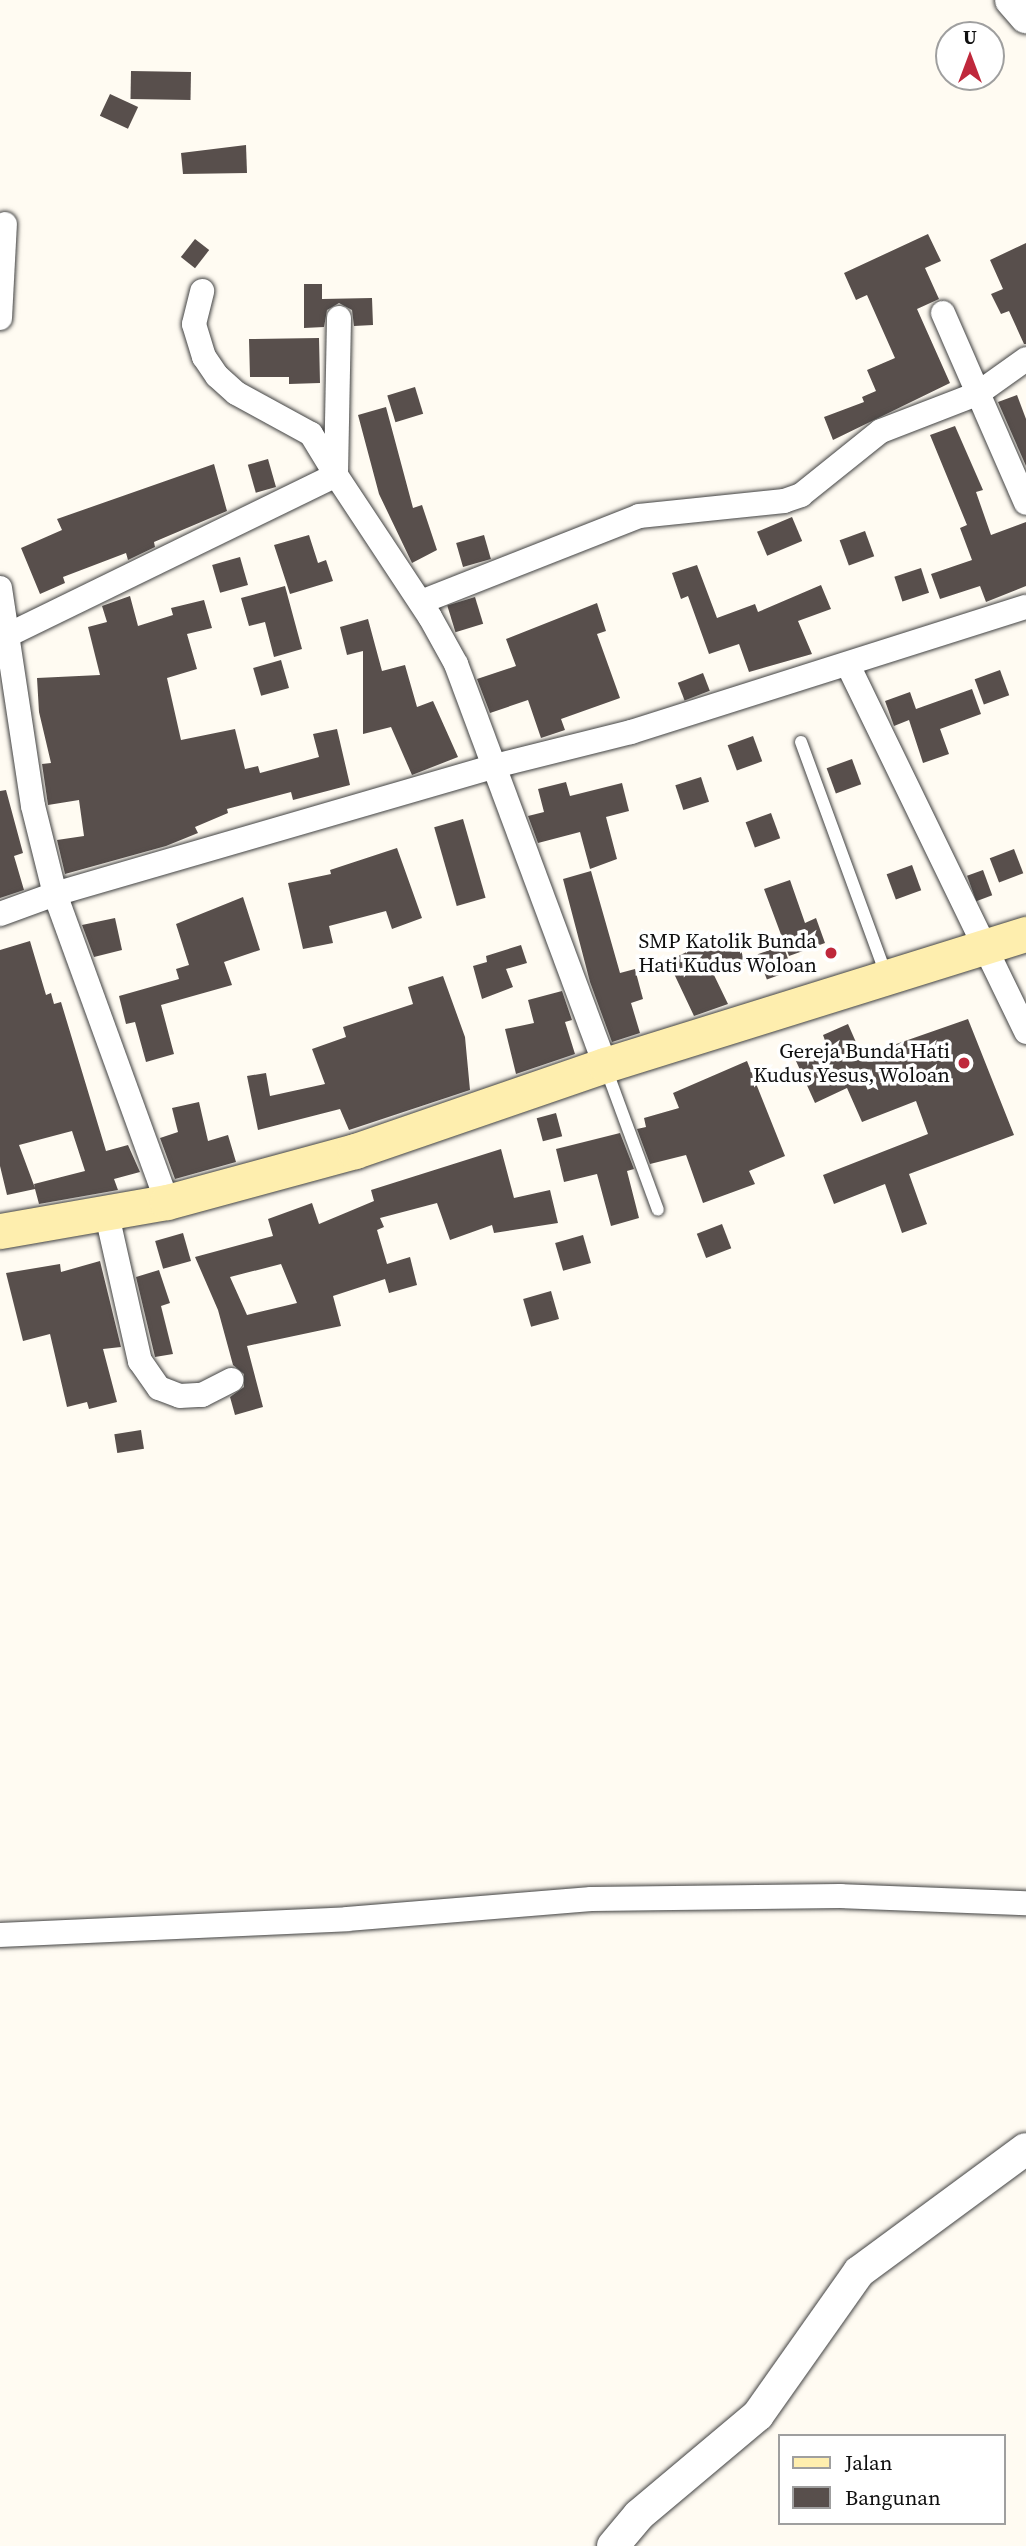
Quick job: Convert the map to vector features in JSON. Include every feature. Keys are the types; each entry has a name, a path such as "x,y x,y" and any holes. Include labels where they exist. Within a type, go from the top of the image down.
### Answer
{"main road":[{"path":"0,1231 107,1215 167,1202 355,1151 605,1065 1026,934"}],"street":[{"path":"1011,0 1026,17"},
{"path":"0,318 3,222"},
{"path":"202,291 194,324 204,357 217,376 236,393 311,434 421,602 456,664 605,1065"},
{"path":"943,313 1026,503"},
{"path":"336,475 339,318"},
{"path":"421,602 639,516 784,501 820,482 881,431 978,394 1026,359"},
{"path":"6,636 336,475"},
{"path":"0,588 33,806 55,894 167,1202"},
{"path":"0,915 55,894 495,766 631,732 848,666 1026,607"},
{"path":"848,666 1026,1032"},
{"path":"107,1215 140,1361 159,1388 180,1396 202,1395 232,1380"},
{"path":"0,1935 347,1919 591,1899 840,1896 1026,1903"},
{"path":"612,2546 639,2515 758,2416 859,2272 1026,2149"}],"lane":[{"path":"802,742 888,977"},
{"path":"605,1065 659,1210"}],"building":[{"path":"131,71 191,72 191,100 131,99"},
{"path":"110,94 138,107 128,129 100,116"},
{"path":"246,145 247,173 183,174 181,153"},
{"path":"928,234 941,261 925,268 939,299 917,309 950,383 833,440 824,417 864,402 862,397 876,391 867,370 895,358 867,295 856,300 844,273"},
{"path":"195,239 209,250 195,268 181,257"},
{"path":"1026,243 1024,344 1009,311 1001,314 991,294 1003,289 990,260"},
{"path":"304,284 322,284 322,299 372,298 373,325 354,326 352,310 339,303 327,310 324,327 304,328"},
{"path":"319,338 320,383 289,384 289,377 250,377 249,339"},
{"path":"415,387 423,414 395,422 387,395"},
{"path":"1017,395 1026,419 1026,466 998,402"},
{"path":"386,407 413,508 422,505 437,550 412,563 379,494 358,415"},
{"path":"955,426 983,490 976,492 991,535 1026,522 1026,586 986,602 980,586 940,599 931,574 972,560 960,528 967,525 930,435"},
{"path":"268,459 276,487 256,493 248,465"},
{"path":"214,464 227,511 154,542 155,547 128,560 126,553 63,577 65,583 40,594 21,548 62,530 57,519"},
{"path":"792,517 802,541 767,556 757,532"},
{"path":"865,531 874,556 849,566 840,540"},
{"path":"309,535 318,563 326,560 333,581 290,594 274,545"},
{"path":"484,535 491,559 463,567 456,543"},
{"path":"240,557 248,585 220,593 212,565"},
{"path":"697,565 717,618 755,604 758,612 821,585 831,609 798,621 812,654 749,672 739,644 709,654 688,596 681,599 672,573"},
{"path":"921,568 929,593 902,601 894,577"},
{"path":"285,586 302,649 274,657 265,622 249,626 241,598"},
{"path":"130,596 138,626 173,615 171,608 204,600 212,628 187,634 197,669 167,678 181,740 235,729 245,769 258,766 260,773 319,757 313,734 337,729 350,785 293,800 291,792 227,809 228,813 195,827 198,833 166,846 65,874 57,840 84,836 79,800 48,805 42,764 51,763 39,712 37,678 100,675 88,627 107,622 102,606"},
{"path":"475,597 483,624 455,632 447,605"},
{"path":"597,603 606,631 597,634 620,698 561,719 565,730 541,738 528,700 490,713 477,679 516,666 506,639"},
{"path":"368,619 382,671 405,665 417,707 433,701 458,757 412,775 391,727 363,734 363,651 347,655 340,627"},
{"path":"281,660 289,688 261,696 253,668"},
{"path":"1000,670 1009,695 984,705 975,679"},
{"path":"703,673 710,691 685,700 678,683"},
{"path":"972,689 981,714 940,729 949,754 923,763 909,720 894,726 885,701 910,692 916,709"},
{"path":"753,736 762,761 737,771 728,745"},
{"path":"852,759 861,784 836,794 827,768"},
{"path":"701,777 709,802 683,810 675,785"},
{"path":"566,782 570,796 622,783 629,811 606,817 617,859 590,869 580,832 538,843 528,816 544,812 538,789"},
{"path":"6,790 23,853 14,856 24,890 0,898 0,791"},
{"path":"771,813 780,838 755,848 746,822"},
{"path":"463,819 486,898 457,906 434,827"},
{"path":"397,848 422,918 392,929 386,911 329,926 333,943 303,949 288,883 331,874 330,870"},
{"path":"1014,849 1023,873 999,883 990,858"},
{"path":"912,865 921,890 896,900 887,874"},
{"path":"983,870 992,895 976,901 967,876"},
{"path":"591,871 620,973 635,969 643,999 631,1003 640,1033 612,1042 590,982 563,879"},
{"path":"790,880 805,923 816,918 825,943 789,956 764,889"},
{"path":"243,897 260,950 224,962 232,985 161,1005 174,1054 146,1062 135,1022 126,1024 119,996 179,979 176,969 189,965 176,924"},
{"path":"115,918 122,950 94,957 82,925"},
{"path":"736,937 745,962 713,973 728,1004 694,1016 668,961 699,946 701,949"},
{"path":"30,941 46,995 51,993 54,1004 61,1002 106,1151 128,1145 140,1172 114,1179 118,1190 39,1204 35,1189 7,1195 0,1166 0,950","holes":["72,1131 85,1171 34,1184 35,1188 19,1145"]},
{"path":"521,945 527,963 506,969 513,987 482,999 473,966 487,962 486,956"},
{"path":"783,945 792,970 767,980 758,954"},
{"path":"443,976 465,1037 470,1090 349,1130 340,1109 258,1130 247,1076 266,1073 270,1096 325,1084 312,1049 346,1037 343,1027 413,1004 408,987"},
{"path":"562,991 572,1020 565,1022 575,1054 516,1074 505,1029 534,1023 528,1000"},
{"path":"968,1019 1014,1135 909,1174 927,1224 902,1233 885,1184 834,1204 823,1175 928,1134 916,1101 862,1122 847,1088 815,1103 796,1061 827,1046 823,1035 848,1024 862,1056"},
{"path":"747,1061 785,1156 749,1171 755,1184 703,1203 686,1155 650,1164 637,1129 646,1127 644,1118 679,1108 673,1093"},
{"path":"199,1102 208,1141 228,1135 236,1162 175,1179 160,1138 178,1132 172,1108"},
{"path":"556,1113 562,1136 543,1141 537,1118"},
{"path":"620,1133 634,1169 627,1171 639,1218 611,1226 597,1174 564,1182 556,1149"},
{"path":"501,1149 514,1198 550,1190 558,1223 494,1233 492,1225 450,1240 437,1203 380,1218 384,1227 377,1230 387,1264 410,1257 417,1285 389,1293 385,1279 333,1296 341,1326 247,1346 263,1407 235,1415 230,1397 244,1387 244,1374 233,1365 218,1310 195,1257 273,1236 268,1219 312,1203 319,1224 374,1201 371,1190","holes":["281,1264 297,1303 247,1315 230,1277"]},
{"path":"722,1224 731,1248 706,1258 697,1234"},
{"path":"183,1233 191,1261 163,1269 155,1241"},
{"path":"583,1235 591,1263 563,1271 555,1243"},
{"path":"100,1261 121,1347 103,1349 117,1402 89,1409 87,1402 67,1407 50,1334 23,1341 6,1273 60,1264 61,1272"},
{"path":"159,1270 170,1303 161,1306 173,1354 155,1357 136,1277"},
{"path":"551,1291 559,1319 531,1327 523,1299"},
{"path":"141,1430 144,1449 117,1453 114,1434"}],"place":[{"name":"SMP Katolik Bunda Hati Kudus Woloan","path":"831,953"},
{"name":"Gereja Bunda Hati Kudus Yesus, Woloan","path":"964,1063"}]}
